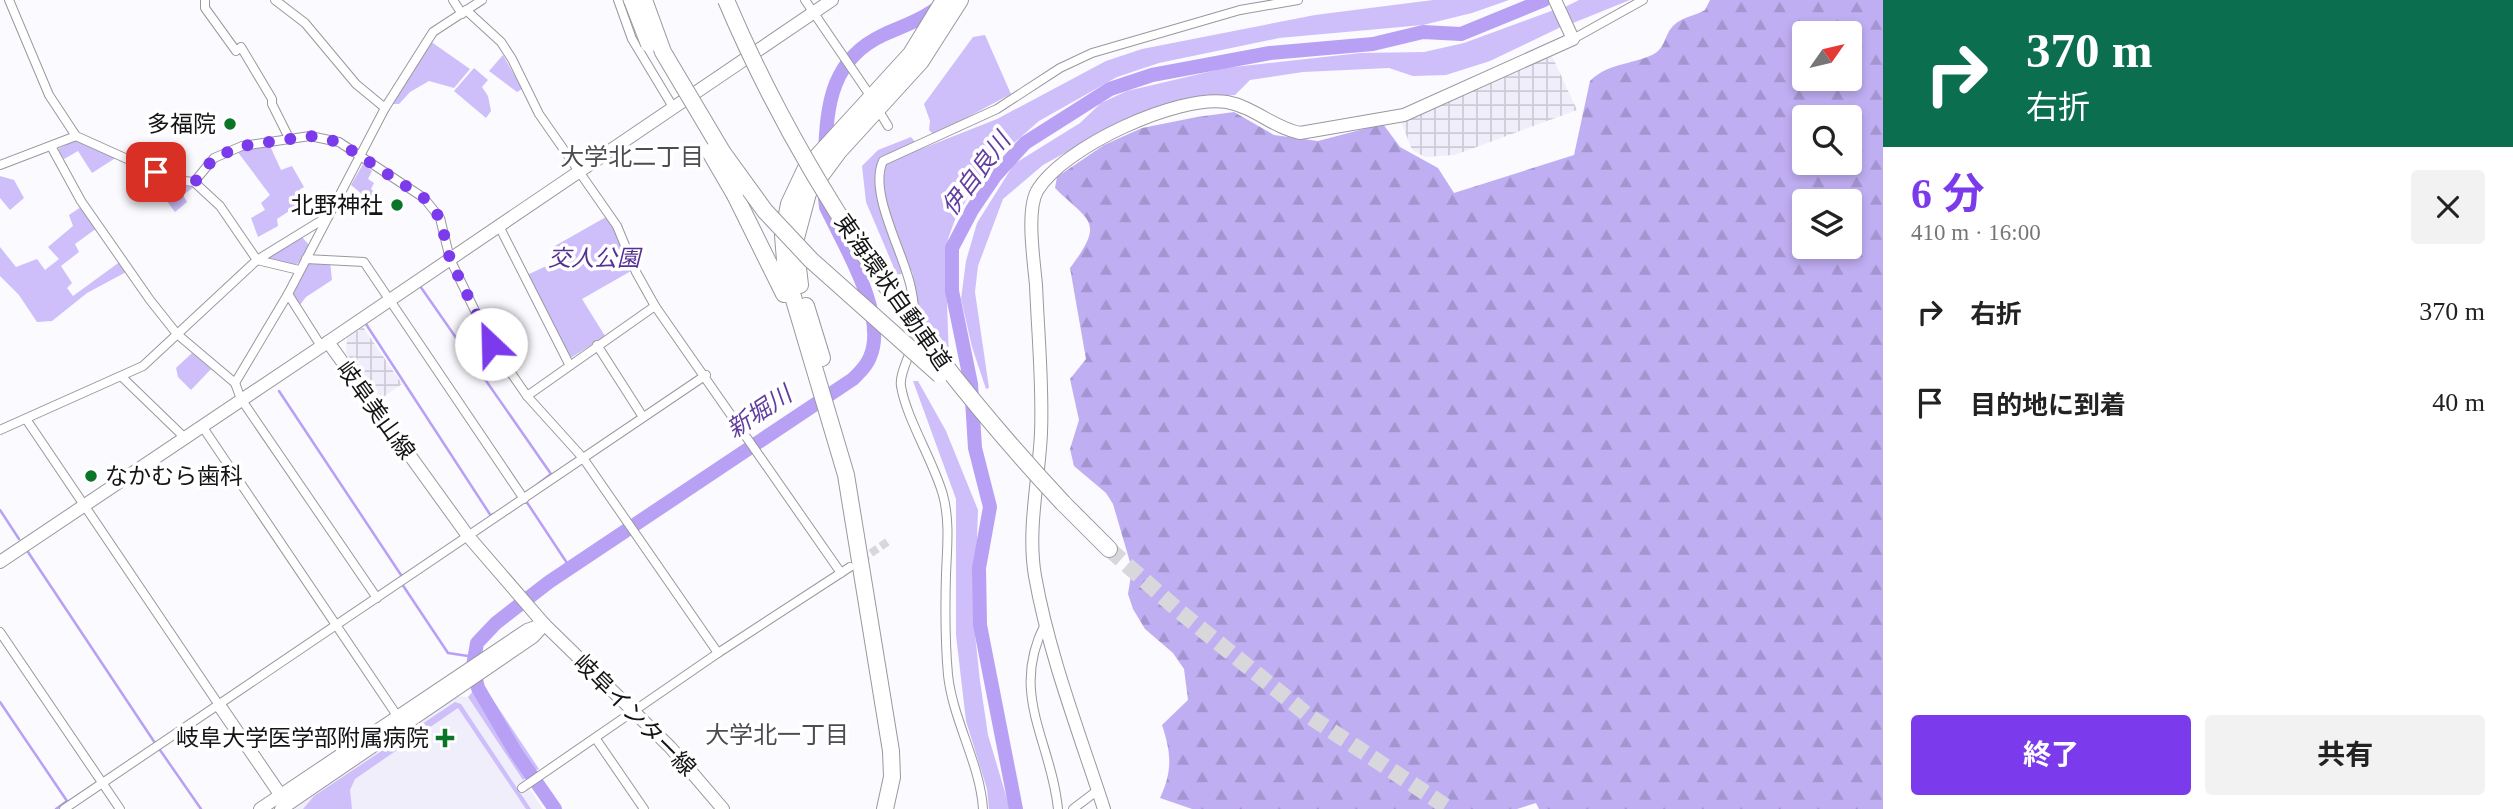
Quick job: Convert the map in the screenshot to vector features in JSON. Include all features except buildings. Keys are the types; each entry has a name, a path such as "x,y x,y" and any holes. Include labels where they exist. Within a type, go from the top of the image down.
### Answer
{"highway":[{"path":"632,0 651,50 735,195 823,379"},
{"path":"644,0 663,52 723,153 765,211 811,260 894,331 985,418"},
{"name":"東海環状自動車道","path":"726,0 805,164 883,282 943,367 985,418 1109,549"},
{"path":"739,0 754,43 805,164"},
{"path":"894,809 900,779 895,710 867,530 823,379 796,268 795,242 808,193 854,124 928,30 944,0"},
{"path":"803,335 786,273 783,234 789,204 805,164 854,124 921,61 960,0"},
{"path":"836,418 857,530 886,715 892,777 885,809"}],"main road":[{"name":"岐阜美山線","path":"544,624 468,536 325,344 832,0"},
{"path":"1104,809 1045,624 1034,572 1042,392 1033,200 1045,180 1092,145 1140,119 1175,106 1205,100 1230,103 1262,115 1287,131 1300,133 1404,115 1573,39 1555,0"},
{"path":"0,562 325,344"},
{"path":"260,809 283,803 483,666 527,630 544,624"},
{"name":"岐阜インター線","path":"544,624 634,711 723,809"},
{"path":"283,803 398,717 459,682"},
{"path":"219,705 283,803"}],"street":[{"path":"9,0 49,95 76,136 174,180 194,183 220,206 257,260 299,270"},
{"path":"205,0 205,8 236,51 241,47 266,88 289,138"},
{"path":"453,0 501,42 540,114 617,226 636,272 655,306 841,573"},
{"path":"235,383 288,294 385,108 433,32 482,0"},
{"path":"618,0 632,39 673,107"},
{"path":"805,0 866,91"},
{"path":"983,809 973,761 954,708 948,677 945,613 948,516 943,494 900,384 913,343 916,316 910,284 883,207 877,182 879,170 883,161 997,109 1060,68 1092,53 1240,10 1298,0"},
{"path":"1573,39 1643,0"},
{"path":"276,2 305,23 356,84 385,108"},
{"path":"882,116 888,126"},
{"path":"0,165 52,148 76,136"},
{"path":"194,183 214,158 242,146 310,136 339,142 424,198 435,210 450,259 491,344 527,396 583,458 718,653"},
{"path":"52,148 80,201 177,334 235,383 242,399 377,597"},
{"path":"0,430 143,366 257,260 330,216"},
{"path":"499,226 569,364"},
{"path":"306,259 364,262 524,499"},
{"path":"288,294 325,344"},
{"path":"527,396 655,306"},
{"path":"597,345 643,417"},
{"path":"64,809 706,376"},
{"path":"122,377 185,438"},
{"path":"26,419 219,705"},
{"path":"202,426 398,717"},
{"path":"522,788 718,653 850,567"},
{"path":"1045,624 1032,656 1030,698 1055,781 1058,809"},
{"path":"0,632 120,809"},
{"path":"596,739 644,809"},
{"path":"1073,809 1098,790"}],"shaded area":[{"path":"1552,56 1577,110 1455,155 1425,157 1412,150 1401,121"},
{"path":"363,327 402,384 379,400 346,353 347,338"},
{"name":"岐阜大学医学部附属病院","path":"456,696 468,697 543,809 289,809"}],"green space":[{"path":"1433,0 1509,0 1472,13 1423,25 1279,38 1159,63 1117,77 1039,121 996,159 977,182 956,217 948,239 946,274 949,360 922,324 912,271 897,275 866,202 862,166 878,150 911,137 921,149 997,119 1106,61 1142,49 1315,15"},
{"path":"1579,0 1630,0 1573,23 1565,7"},
{"path":"1710,0 1883,0 1883,809 1539,809 1536,803 1517,809 1192,809 1160,798 1169,770 1162,725 1188,700 1184,669 1173,653 1145,629 1133,609 1128,594 1132,569 1113,504 1106,493 1074,466 1070,449 1079,420 1070,379 1086,359 1070,268 1088,240 1090,231 1084,216 1055,188 1057,177 1104,145 1142,128 1234,112 1274,135 1318,141 1383,124 1400,147 1438,168 1454,193 1574,155 1590,81 1604,71 1657,52 1674,25 1705,10"},
{"path":"1554,10 1561,27 1490,61 1446,75 1413,76 1389,68 1303,72 1250,80 1235,95 1197,97 1161,105 1128,118 1043,165 1003,199 978,266 975,292 989,388 986,389 972,347 961,299 966,261 977,223 1014,164 1080,123 1101,103 1127,91 1225,68 1360,53 1424,52 1464,43"},
{"path":"985,35 1011,94 934,135 929,130 930,121 924,104 973,37"},
{"path":"430,41 470,69 454,88 429,81 410,92 399,104 393,104"},
{"path":"503,55 522,89 517,92 489,71"},
{"path":"474,68 488,80 482,87 488,96 491,111 486,118 454,91"},
{"path":"78,139 117,157 92,173 78,151 64,159 58,149"},
{"path":"270,146 281,170 292,166 304,187 299,190 306,200 277,219 278,226 258,237 251,218 265,210 261,203 270,195 237,151"},
{"path":"363,164 372,171 368,179 374,183 371,189 379,197 374,204 351,185"},
{"path":"0,176 14,180 24,198 10,210 0,198"},
{"path":"174,185 194,187 183,195 187,202 175,212 166,200"},
{"path":"81,207 97,228 75,244 79,252 61,266 72,283 67,288 73,296 121,261 128,271 87,293 52,321 37,322 19,295 0,276 0,247 16,267 37,259 45,270 59,259 48,247 73,226 69,215"},
{"name":"交人公園","path":"606,217 617,234 631,271 582,299 605,336 569,359 527,275 559,260 553,247"},
{"path":"301,236 310,246 297,264 286,265 263,259"},
{"path":"309,261 330,262 332,280 306,297 299,306 291,290"},
{"path":"192,353 211,369 191,390 178,377 176,368"},
{"path":"913,381 918,381 946,431 978,510 974,625 988,735 1010,809 989,809 987,789 966,721 956,635 956,499"},
{"path":"483,685 539,769 532,772 479,688"},
{"path":"475,689 528,777 523,780 468,697"},
{"path":"455,702 461,704 531,809 526,809 458,708 355,779 350,790 352,809 303,809 314,796"}],"waterway":[{"name":"伊自良川","path":"1016,809 980,625 979,568 990,507 975,448 971,384 952,291 952,248 972,210 995,176 1025,143 1110,89 1152,75 1270,53 1373,44 1423,32 1461,34 1544,0"},
{"name":"新堀川","path":"825,153 831,100 843,70 853,57 866,45 941,5"},
{"name":"新堀川","path":"555,809 516,753 478,688 473,666 477,643 496,623 549,582 853,379 865,366 874,340 869,302 853,260 826,207 825,198"},
{"path":"420,286 551,474 538,484"},
{"path":"364,321 491,516 493,514"},
{"path":"279,391 403,578"},
{"path":"526,501 571,569"},
{"path":"0,510 19,539"},
{"path":"28,552 155,743"},
{"path":"402,584 448,653 475,657"},
{"path":"0,702 67,801 56,809"},
{"path":"160,750 201,809"}],"tunnel":[{"path":"861,560 890,540"},
{"path":"1109,549 1179,611 1309,716 1450,809"}],"place":[{"name":"多福院","path":"230,124"},
{"name":"北野神社","path":"397,205"},
{"name":"なかむら歯科","path":"91,476"},
{"name":"岐阜大学医学部附属病院","path":"445,738"}],"district":[{"name":"大学北二丁目","path":"632,157"},
{"name":"大学北一丁目","path":"777,735"}],"route":[{"path":"156,172 174,180 194,183 214,158 242,146 281,138 310,136 339,142 424,198 435,210 440,218 450,259 491,344"}]}
